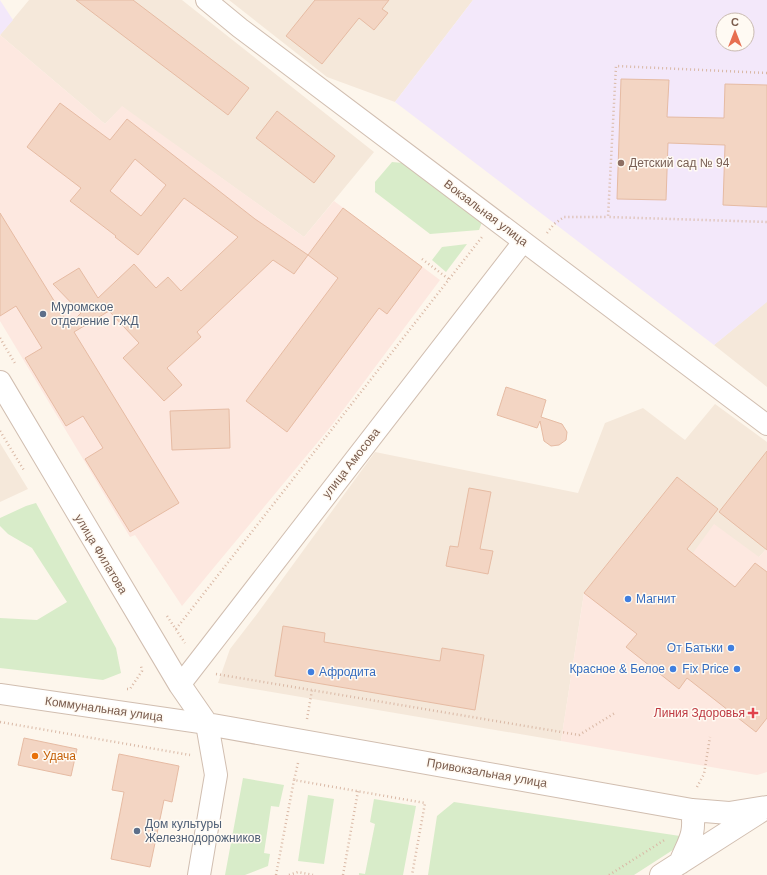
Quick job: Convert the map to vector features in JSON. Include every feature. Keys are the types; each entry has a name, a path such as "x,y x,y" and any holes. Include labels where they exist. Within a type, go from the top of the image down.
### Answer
{"street":[{"name":"Вокзальная улица","path":"206,0 767,425"},
{"name":"улица Амосова","path":"180,685 529,246"},
{"name":"улица Филатова","path":"0,382 180,685 208,724"},
{"name":"Коммунальная улица","path":"0,694 208,724"},
{"name":"Привокзальная улица","path":"208,724 692,810 730,813 767,807"},
{"path":"200,875 216,775 208,724"},
{"path":"661,875 767,807"},
{"path":"680,863 693,835 694,824 692,810"}],"path":[{"path":"608,217 616,66 767,73"},
{"path":"529,246 564,217 767,222"},
{"path":"176,629 450,280 482,237"},
{"path":"422,259 450,280"},
{"path":"0,431 29,479"},
{"path":"123,690 130,689 142,671 140,662"},
{"path":"276,875 312,690"},
{"path":"0,722 190,755 192,762"},
{"path":"294,780 425,803 412,875"},
{"path":"343,875 358,791"},
{"path":"289,875 298,872 313,875"}],"shaded area":[{"path":"0,0 13,20 0,35"},
{"path":"29,0 182,0 374,152 304,237 122,107 105,124 0,35"},
{"path":"229,0 473,0 395,102 327,77"},
{"name":"Детский сад № 94","path":"473,0 767,0 767,302 714,345 395,102"},
{"path":"0,35 105,124 122,106 304,237 334,201 440,280 332,425 182,606 135,535 130,537 0,321"},
{"path":"767,302 767,387 714,345"},
{"path":"715,404 767,442 767,548 759,557 693,554 584,593 561,741 218,683 230,649 375,452 578,493 605,423 643,408 685,440"},
{"path":"0,443 28,489 0,502"},
{"path":"714,524 759,557 767,548 767,772 757,775 561,741 584,593 632,532 673,565 687,549 693,553"}],"green space":[{"path":"392,162 403,163 482,222 479,230 430,234 375,192 375,182"},
{"path":"467,244 446,272 432,260 442,247"},
{"path":"36,503 116,648 121,673 103,680 0,668 0,618 37,620 67,602 32,548 8,534 0,526 0,518"},
{"path":"243,778 284,785 279,807 271,806 264,853 270,854 268,866 245,875 225,875"},
{"path":"308,795 334,799 324,864 298,861"},
{"path":"374,799 416,806 403,875 359,875 359,873 365,874 375,824 370,822"},
{"path":"454,802 680,836 679,846 634,875 428,875 437,816"}],"building":[{"path":"76,0 133,0 249,88 228,115"},
{"path":"315,0 389,0 382,9 388,13 374,30 359,18 322,64 286,36"},
{"path":"621,79 669,80 667,117 724,118 725,84 767,85 767,207 723,205 725,145 668,143 666,200 617,199"},
{"path":"60,103 110,140 127,119 255,219 308,255 294,274 273,260 197,332 201,337 167,368 182,385 164,401 123,358 139,343 109,311 74,332 179,503 130,532 85,459 103,448 83,416 66,426 25,358 42,348 16,306 0,316 0,213 69,325 81,313 53,284 79,268 98,298 134,264 156,288 168,277 181,291 238,237 184,198 138,255 70,201 81,188 27,147","holes":["135,159 166,185 141,216 110,191"]},
{"path":"277,111 335,156 314,183 256,138"},
{"path":"343,208 422,267 387,314 379,308 287,432 246,401 338,278 308,255"},
{"path":"506,387 546,400 541,417 562,424 567,432 566,440 559,445 551,446 544,441 540,421 537,428 497,415"},
{"path":"229,409 230,448 172,450 170,411"},
{"path":"767,451 767,550 719,512"},
{"path":"677,477 718,509 687,549 735,587 755,563 767,572 767,718 756,732 687,678 679,689 626,647 637,634 584,593"},
{"path":"469,488 491,492 480,549 493,551 488,574 446,566 450,546 458,547"},
{"path":"283,626 325,633 324,642 440,661 442,648 484,655 475,710 275,676"},
{"path":"24,738 77,749 71,776 18,765"},
{"name":"Дом культуры Железнодорожников","path":"119,754 179,766 172,802 164,800 150,867 111,859 124,792 112,790"}],"place":[{"name":"Детский сад № 94","path":"621,163"},
{"name":"Муромское отделение ГЖД","path":"43,314"},
{"name":"Магнит","path":"628,599"},
{"name":"От Батьки","path":"731,648"},
{"name":"Красное & Белое","path":"673,669"},
{"name":"Fix Price","path":"737,669"},
{"name":"Афродита","path":"311,672"},
{"name":"Линия Здоровья","path":"753,713"},
{"name":"Удача","path":"35,756"},
{"name":"Дом культуры Железнодорожников","path":"137,831"}]}
